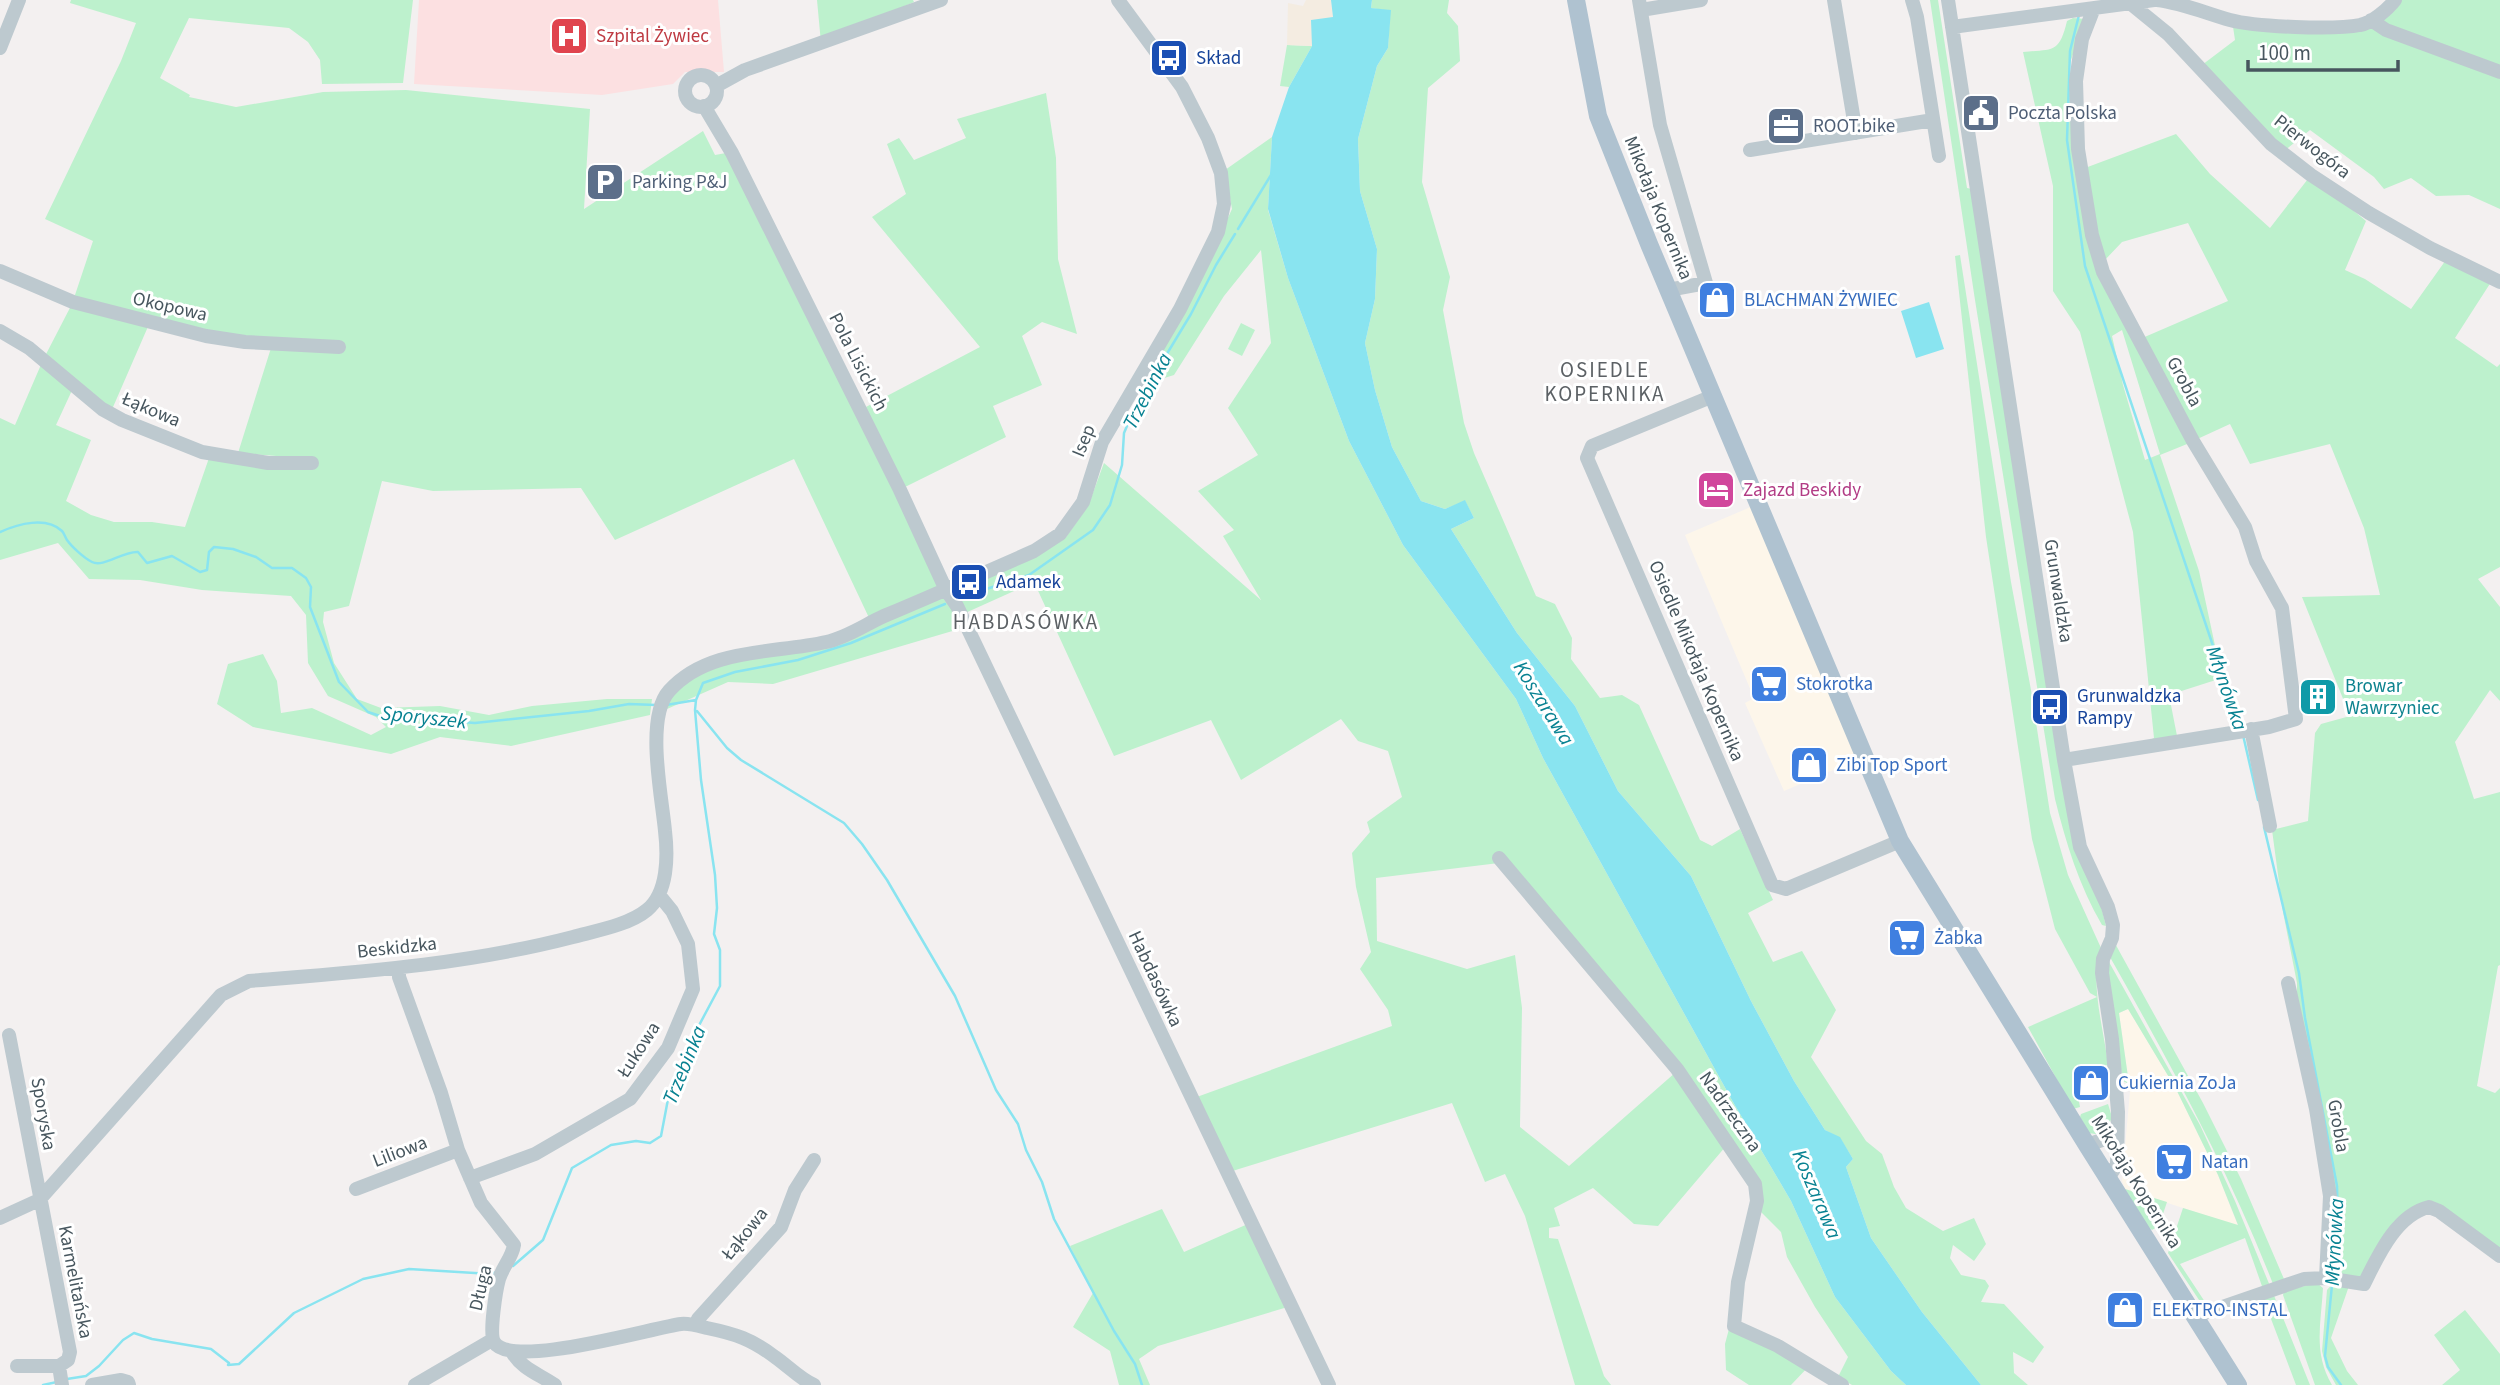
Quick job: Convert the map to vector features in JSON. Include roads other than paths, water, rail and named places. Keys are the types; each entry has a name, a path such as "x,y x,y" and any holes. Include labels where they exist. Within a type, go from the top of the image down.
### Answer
{"main road":[{"name":"Mikołaja Kopernika","path":"1576,0 1598,116 1668,290 1900,841 2238,1385"}],"street":[{"path":"0,48 19,0"},
{"name":"Pola Lisickich","path":"941,0 745,70 711,98 732,153 900,490 946,590"},
{"name":"Isep","path":"659,895 667,845 657,744 660,707 668,692 696,670 723,658 829,642 1034,551 1060,534 1083,502 1102,443 1180,309 1218,232 1224,204 1221,173 1208,138 1182,87 1118,0"},
{"path":"1668,290 1706,283 1660,125 1640,5 1701,0"},
{"path":"1833,0 1856,133"},
{"path":"1912,0 1939,156"},
{"name":"Grunwaldzka","path":"1948,0 2064,760 2080,847 2108,907 2113,925 2102,973 2112,1039 2117,1135 2117,1164 2108,1179"},
{"path":"1952,27 2155,0 2183,2 2232,20 2302,27 2362,25 2395,0"},
{"name":"Pierwogóra","path":"2130,3 2168,34 2271,144 2311,175 2430,248 2500,282"},
{"name":"Grobla","path":"2064,760 2269,727 2296,719 2282,608 2256,561 2245,527 2193,441 2103,272 2092,235 2078,149 2076,81 2082,39 2094,8"},
{"path":"2371,20 2386,30 2500,72"},
{"path":"1750,150 1933,120"},
{"name":"Okopowa","path":"0,271 73,302 206,336 245,342 339,346"},
{"name":"Łąkowa","path":"0,331 29,348 102,409 121,420 202,452 268,463 312,463"},
{"name":"Osiedle Mikołaja Kopernika","path":"1713,396 1592,446 1587,458 1772,885 1786,889 1900,841"},
{"name":"Habdasówka","path":"946,590 957,606 1329,1385"},
{"path":"2251,729 2270,826"},
{"name":"Nadrzeczna","path":"1499,858 1677,1069 1755,1184 1757,1201 1738,1282 1734,1326 1778,1346 1842,1385"},
{"name":"Beskidzka","path":"0,1218 39,1200 221,995 249,981 399,969 517,952 611,927 646,910 659,895"},
{"name":"Łukowa","path":"470,1178 535,1154 630,1098 668,1048 693,989 688,944 672,911 659,895"},
{"name":"Długa","path":"399,969 399,977 441,1093 458,1150 481,1203 514,1245 513,1254 502,1272 492,1340 500,1349 512,1352 532,1373 555,1385"},
{"name":"Grobla","path":"2288,983 2316,1109 2330,1196 2326,1278"},
{"name":"Sporyska","path":"9,1035 39,1200"},
{"path":"2087,1145 2117,1135"},
{"name":"Liliowa","path":"356,1189 458,1150"},
{"name":"Łąkowa","path":"696,1325 698,1319 780,1227 795,1189 814,1160"},
{"name":"Karmelitańska","path":"17,1366 60,1376 70,1352 39,1200"},
{"path":"2196,1317 2304,1279 2326,1278 2364,1284 2387,1241 2415,1212 2430,1207 2500,1256"},
{"path":"512,1352 585,1346 683,1324 696,1325 738,1334 814,1385"},
{"path":"415,1385 492,1340"},
{"path":"92,1385 121,1380 129,1385"}],"water":[{"name":"Koszarawa","path":"1331,0 1372,0 1371,8 1391,10 1388,48 1377,66 1358,139 1360,191 1377,249 1375,299 1365,343 1375,390 1392,447 1421,501 1445,509 1465,500 1474,518 1451,529 1517,633 1575,706 1618,791 1691,876 1751,1001 1794,1081 1825,1130 1840,1137 1853,1159 1846,1167 1871,1238 1922,1312 1981,1385 1906,1385 1891,1371 1835,1297 1791,1201 1733,1102 1543,758 1516,699 1403,545 1349,441 1288,278 1268,209 1272,137 1289,87 1312,46 1311,20 1333,17"},
{"path":"1929,302 1944,349 1916,358 1901,311"}],"waterway":[{"name":"Młynówka","path":"2079,15 2070,51 2067,140 2085,266 2240,726"},
{"name":"Trzebinka","path":"1238,229 1271,175"},
{"name":"Trzebinka","path":"959,598 1029,575 1093,530 1110,505 1122,465 1124,433 1136,405 1235,234"},
{"name":"Sporyszek","path":"0,532 32,523 55,526 75,549 97,563 138,552 147,563 172,556 200,572 207,570 209,552 214,547 233,549 256,557 272,568 292,568 306,578 311,587 310,607 339,682 368,712 380,716 475,723 629,704 656,705"},
{"name":"Trzebinka","path":"513,1266 543,1240 572,1168 611,1145 636,1141 650,1143 661,1136 669,1094 678,1080 688,1046 720,986 720,950 714,934 717,908 715,875 701,780 695,710 703,683 735,672 798,660 851,643 945,604"},
{"name":"Sporyszek","path":"666,705 696,700"},
{"path":"697,711 727,748 741,760 844,823 887,880 955,996 996,1090 1018,1124 1054,1219 1114,1331 1135,1364 1142,1385"},
{"name":"Młynówka","path":"2243,735 2258,800"},
{"name":"Młynówka","path":"2264,827 2299,973 2337,1186 2338,1227 2334,1275"},
{"name":"Trzebinka","path":"67,1379 86,1376 123,1340 134,1333 152,1339 211,1349 229,1363 228,1365 239,1364 294,1313 363,1279 409,1269 491,1274 497,1272"},
{"name":"Młynówka","path":"2332,1285 2325,1356 2328,1367 2341,1385"},
{"name":"Trzebinka","path":"43,1385 57,1382"}],"place":[{"name":"Szpital Żywiec","path":"569,36"},
{"name":"Skład","path":"1169,58"},
{"name":"Poczta Polska","path":"1981,113"},
{"name":"ROOT.bike","path":"1786,126"},
{"name":"Parking P&J","path":"605,182"},
{"name":"BLACHMAN ŻYWIEC","path":"1717,300"},
{"name":"Zajazd Beskidy","path":"1716,490"},
{"name":"Adamek","path":"969,582"},
{"name":"Stokrotka","path":"1769,684"},
{"name":"Browar Wawrzyniec","path":"2318,697"},
{"name":"Grunwaldzka Rampy","path":"2050,707"},
{"name":"Zibi Top Sport","path":"1809,765"},
{"name":"Żabka","path":"1907,938"},
{"name":"Cukiernia ZoJa","path":"2091,1083"},
{"name":"Natan","path":"2174,1162"},
{"name":"ELEKTRO-INSTAL","path":"2125,1310"}],"district":[{"name":"OSIEDLE KOPERNIKA","path":"1605,382"},
{"name":"HABDASÓWKA","path":"1026,622"}]}
